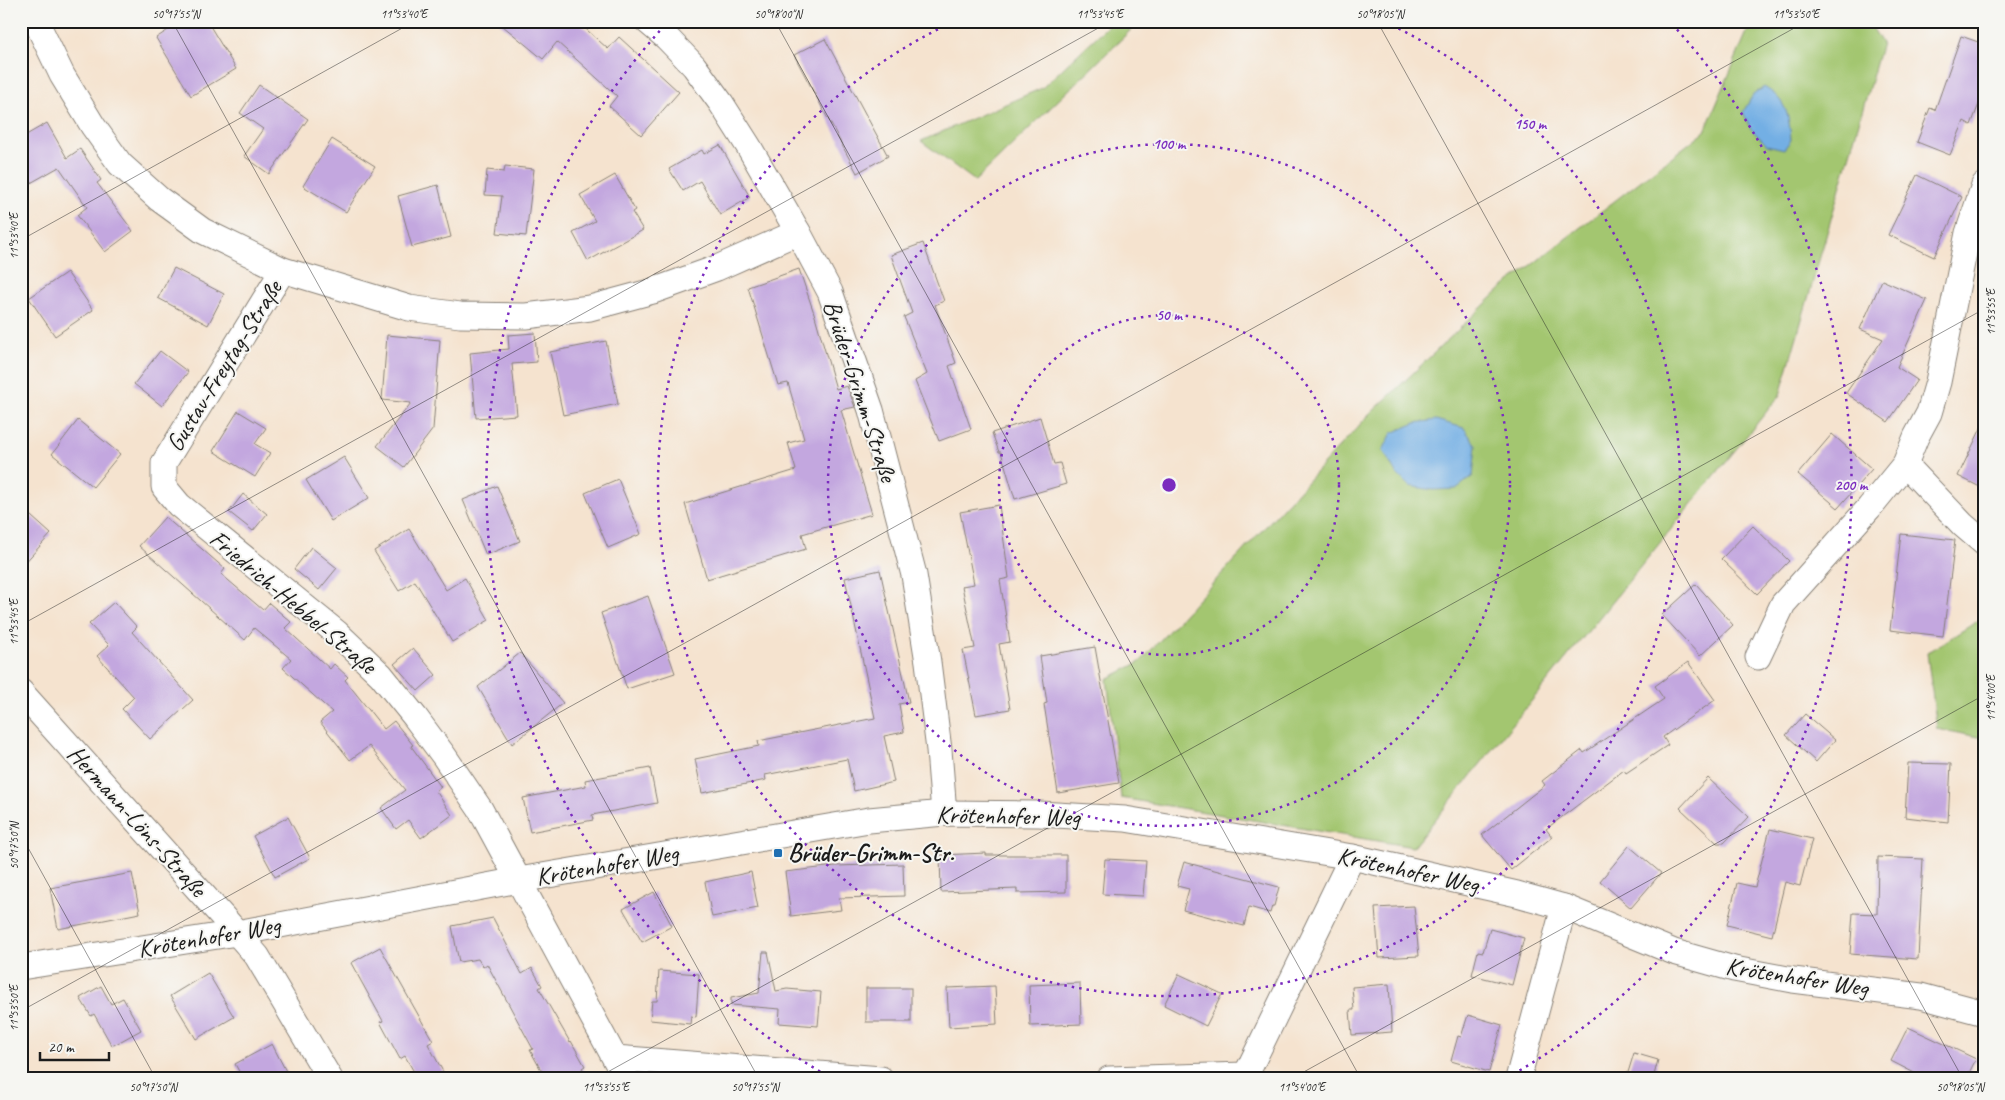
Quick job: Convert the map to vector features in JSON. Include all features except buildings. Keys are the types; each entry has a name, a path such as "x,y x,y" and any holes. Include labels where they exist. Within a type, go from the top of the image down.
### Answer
{"street":[{"path":"36,21 62,75 93,126 120,164 159,199 203,231 283,270 409,308 460,315 526,316 590,308 653,291 717,268 798,232"},
{"name":"Brüder-Grimm-Straße","path":"647,21 667,38 694,66 721,103 749,147 830,292 870,410 914,575 928,662 939,750 944,813"},
{"path":"1758,657 1783,604 1869,508 1905,464 1916,437 1929,413 1938,382 1968,233 1984,185"},
{"name":"Gustav-Freytag-Straße","path":"164,463 283,270"},
{"name":"Friedrich-Hebbel-Straße","path":"164,463 164,487 179,505 337,634 381,675 444,756 480,809 620,1069"},
{"path":"1905,464 1962,525 1984,543"},
{"name":"Hermann-Löns-Straße","path":"21,692 257,956 330,1079"},
{"name":"Krötenhofer Weg","path":"21,967 237,933 518,880 868,820 944,813 1039,814 1125,819 1352,857 1517,894 1564,907 1674,952 1734,969 1793,980 1921,996 1984,1013"},
{"path":"1109,1079 1244,1077 1352,857"},
{"path":"1518,1079 1564,907"},
{"path":"620,1069 881,1079"}],"green space":[{"path":"1113,21 1140,21 975,181 921,141 1042,88"},
{"path":"1754,21 1868,21 1882,43 1780,395 1413,847 1121,798 1107,679 1140,662 1367,417 1502,288 1705,131 1747,32"},
{"path":"1984,617 1984,738 1937,729 1927,653"}],"water":[{"path":"1764,87 1778,97 1788,116 1791,140 1784,149 1767,145 1750,128 1743,112 1753,95"},
{"path":"1436,420 1464,428 1476,445 1473,476 1456,489 1433,490 1409,486 1395,472 1383,450 1392,433 1415,423"}],"place":[{"name":"Brüder-Grimm-Str.","path":"778,853"}]}
